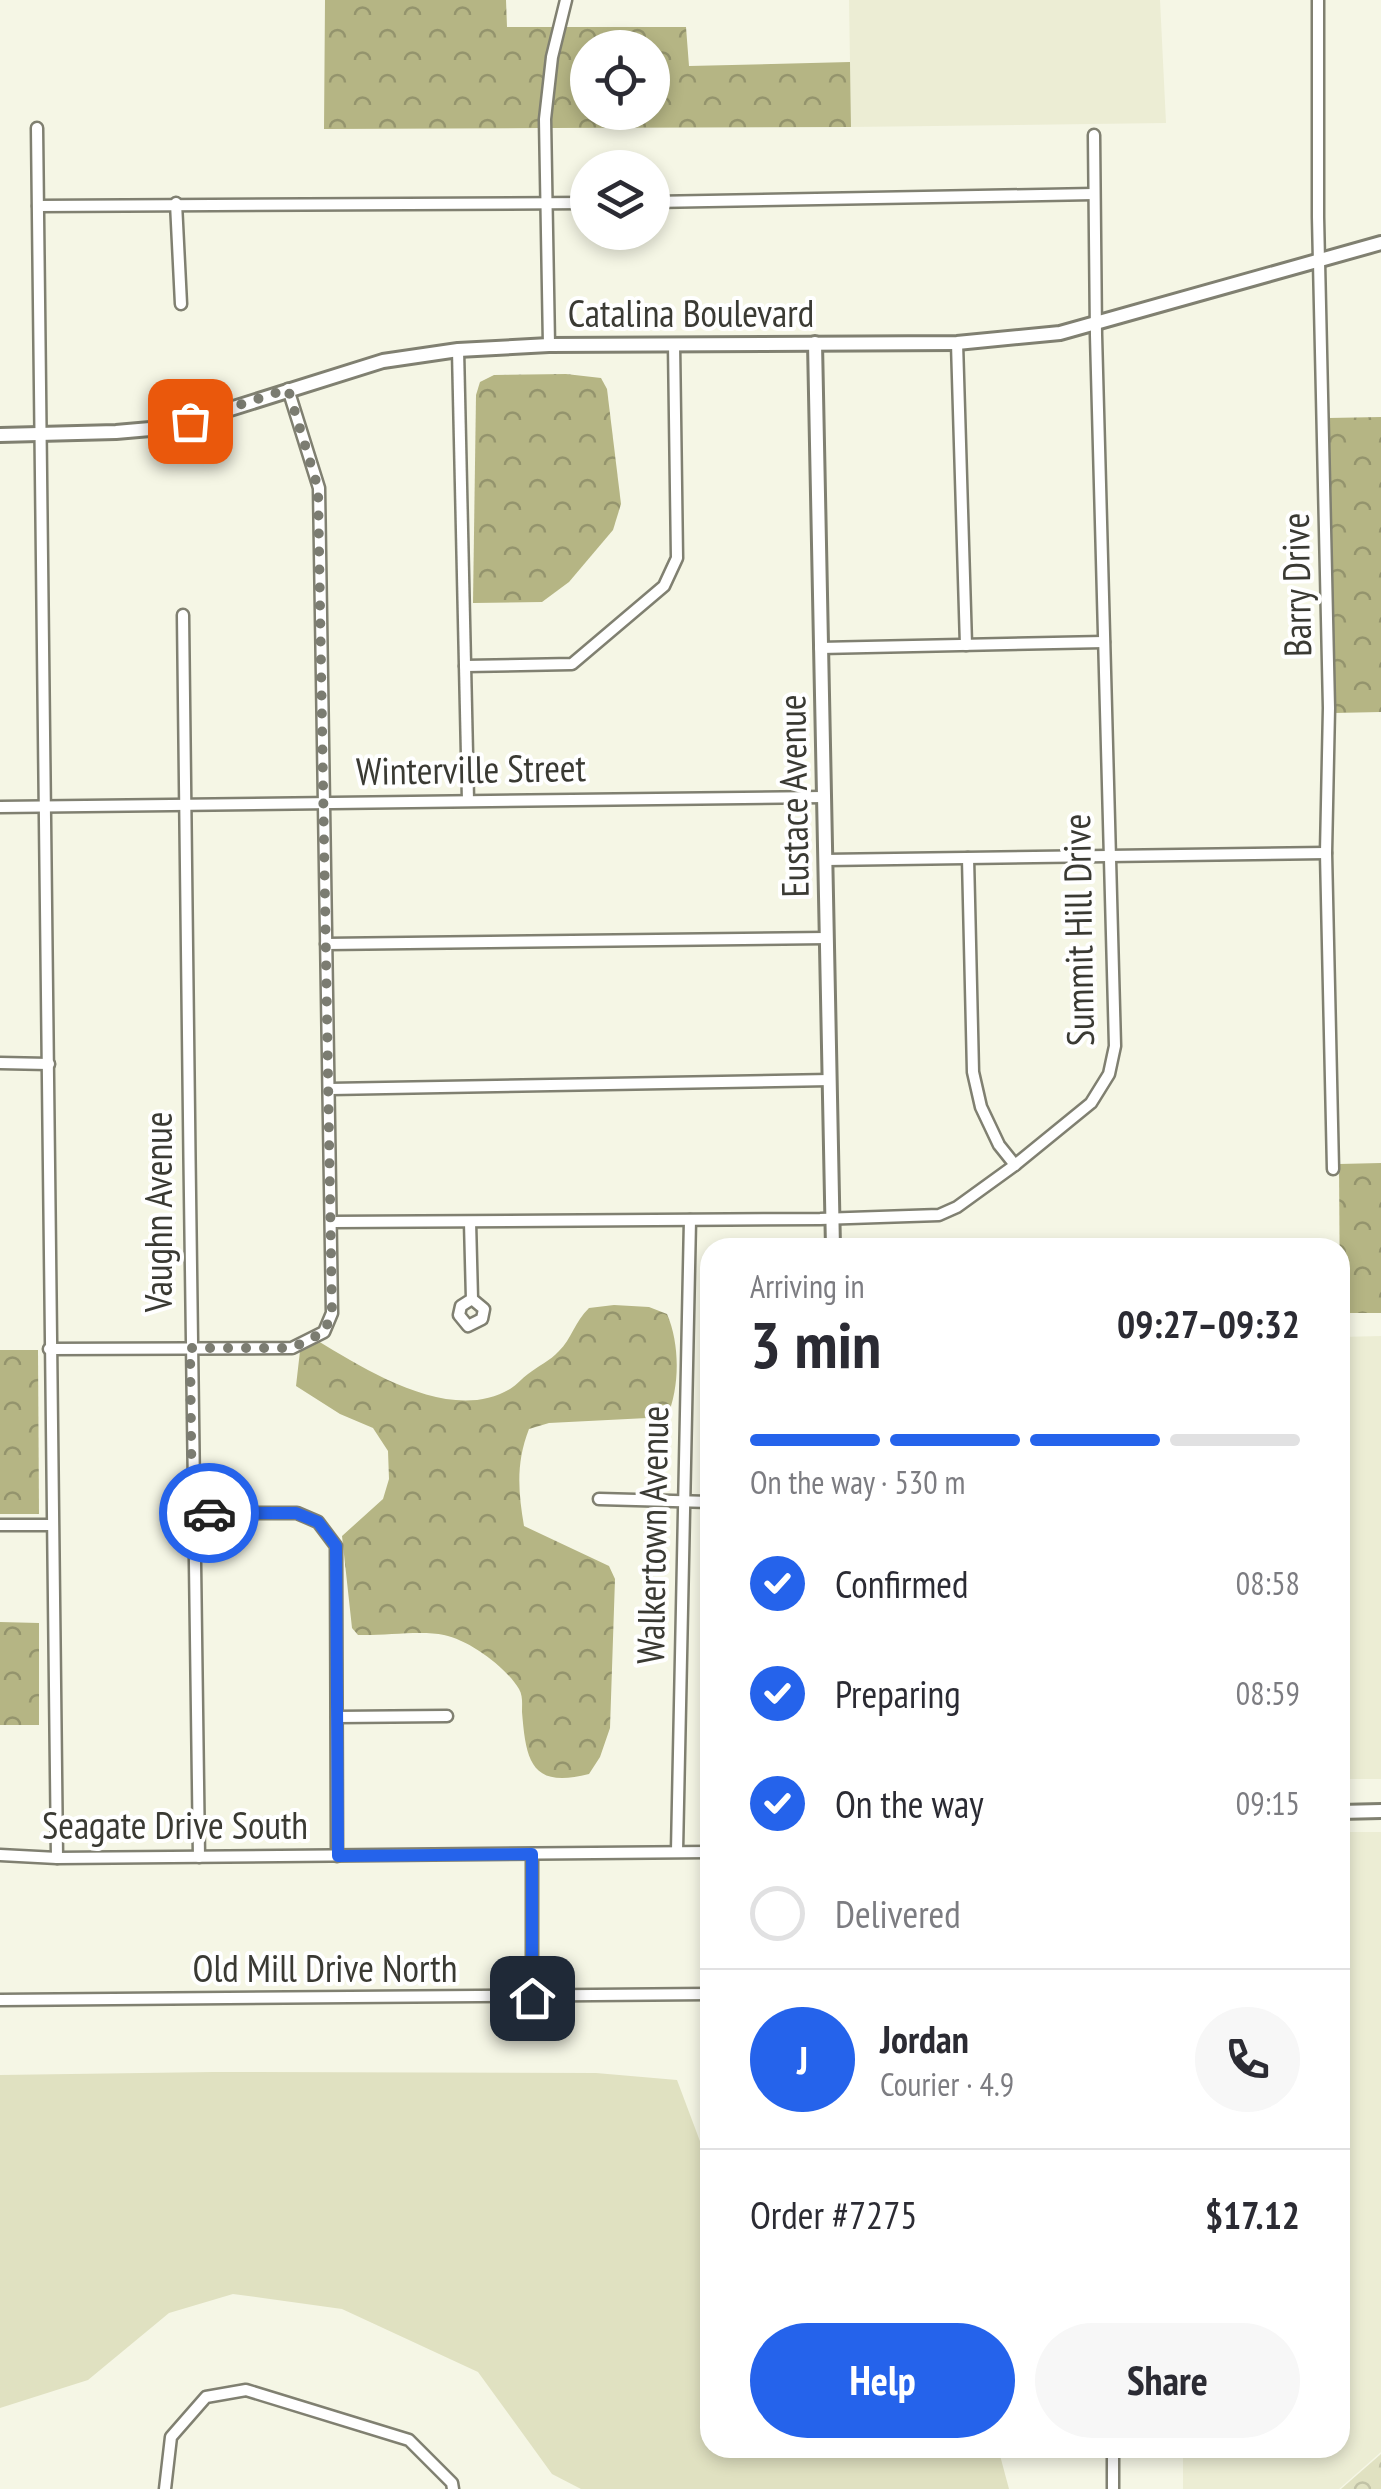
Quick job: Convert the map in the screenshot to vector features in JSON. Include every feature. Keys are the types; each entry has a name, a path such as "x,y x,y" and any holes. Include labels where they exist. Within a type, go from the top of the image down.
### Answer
{"street":[{"path":"549,345 545,119 552,57 566,0"},
{"name":"Barry Drive","path":"1318,0 1333,1170"},
{"path":"37,128 56,1858"},
{"name":"Summit Hill Drive","path":"332,1222 940,1215 1015,1165 1091,1103 1108,1074 1115,1046 1094,135"},
{"path":"670,202 1094,194"},
{"path":"176,203 181,304"},
{"path":"38,206 570,203"},
{"name":"Catalina Boulevard","path":"0,435 174,426 382,360 458,350 549,345 957,343 1026,338 1098,323 1381,243"},
{"name":"Eustace Avenue","path":"814,343 833,1238"},
{"path":"957,343 966,645"},
{"path":"465,666 572,664 664,586 677,558 674,344"},
{"path":"458,350 468,800"},
{"path":"50,1348 292,1348 324,1332 332,1313 318,488 288,389"},
{"name":"Vaughn Avenue","path":"183,616 199,1857"},
{"path":"820,648 1104,642"},
{"name":"Winterville Street","path":"0,807 823,797"},
{"path":"824,860 1326,853"},
{"path":"968,858 973,1072 980,1107 999,1145 1015,1165"},
{"path":"326,944 827,938"},
{"path":"0,1063 49,1064"},
{"path":"330,1089 830,1080"},
{"name":"Walkertown Avenue","path":"677,1852 690,1220"},
{"path":"470,1222 472,1299"},
{"path":"599,1498 700,1502"},
{"path":"192,1513 296,1513 318,1522 336,1546 338,1856"},
{"path":"0,1525 52,1525"},
{"path":"337,1718 447,1716"},
{"path":"1350,1812 1381,1812"},
{"name":"Seagate Drive South","path":"0,1855 56,1858 700,1852"},
{"path":"532,1854 532,1998"},
{"name":"Old Mill Drive North","path":"0,2000 700,1994"},
{"path":"166,2489 172,2437 206,2397 246,2390 409,2440 452,2482 452,2489"},
{"path":"1114,2458 1114,2489"}],"shaded area":[{"path":"849,0 1160,0 1166,123 851,127"},
{"path":"1381,1336 1381,1779 1350,1779 1350,1337"},
{"path":"1350,1832 1381,1832 1381,2452 1339,2489 1183,2489 1183,2458 1350,2458"}],"green space":[{"path":"325,0 506,0 507,27 554,27 540,128 324,129"},
{"path":"565,27 686,27 689,66 850,62 851,127 670,128 670,30 570,30 570,128 550,128 557,58"},
{"path":"566,374 601,378 607,389 621,504 613,530 569,582 542,602 473,603 476,395 480,382 494,375"},
{"path":"1381,417 1381,712 1334,713 1328,418"},
{"path":"1381,1163 1381,1313 1350,1313 1350,1238 1339,1238 1339,1164"},
{"path":"649,1307 667,1314 677,1366 667,1417 549,1423 529,1429 520,1465 524,1526 609,1566 615,1579 610,1728 589,1774 555,1778 543,1774 530,1757 519,1689 486,1656 444,1635 358,1635 352,1628 342,1536 383,1499 389,1479 388,1451 373,1428 340,1414 296,1386 300,1351 318,1341 385,1379 411,1389 462,1400 487,1398 510,1389 555,1355 589,1308"},
{"path":"0,1350 38,1350 39,1514 0,1514"},
{"path":"0,1622 39,1623 39,1725 0,1725"},
{"path":"596,2073 677,2080 700,2141 700,2458 1001,2458 1009,2489 581,2489 552,2474 478,2372 342,2309 233,2294 169,2313 88,2380 0,2408 0,2075"},
{"path":"1381,2454 1381,2489 1341,2489"}],"way so far":[{"path":"190,421 288,389 318,488 330,1089 332,1313 324,1332 292,1348 190,1348 192,1513 209,1513"}],"route":[{"path":"209,1513 296,1513 318,1522 336,1546 338,1856 532,1854 532,1998"}]}
